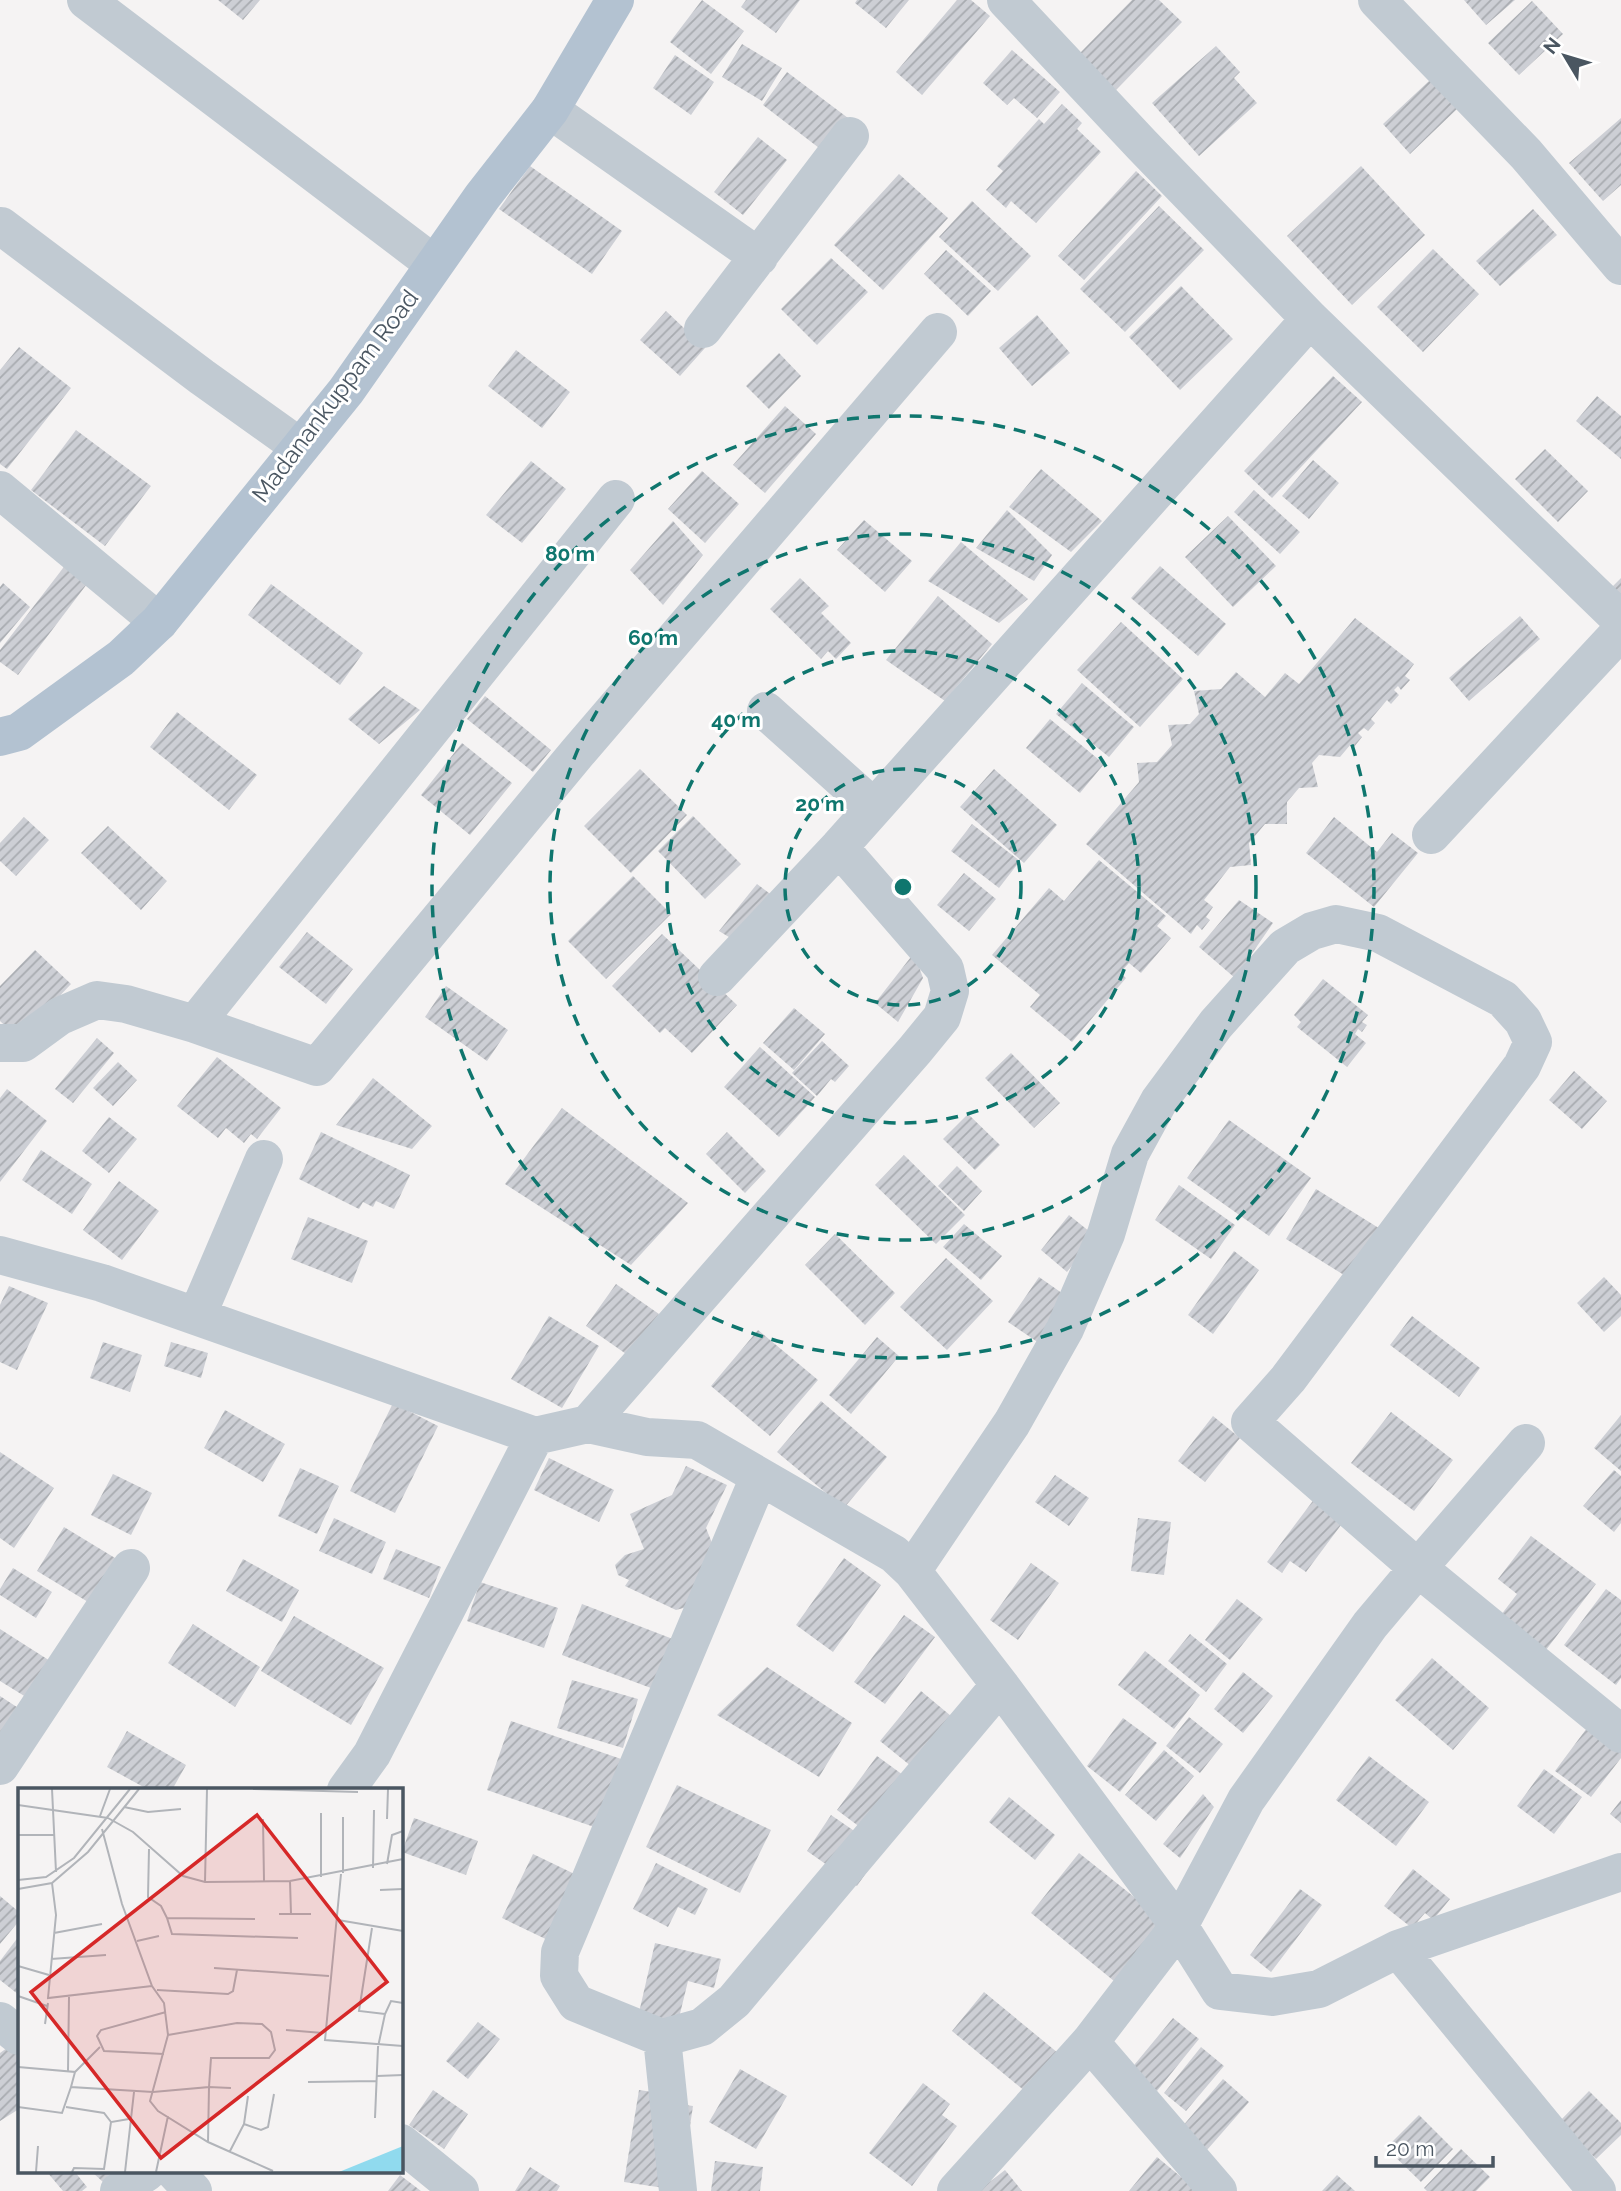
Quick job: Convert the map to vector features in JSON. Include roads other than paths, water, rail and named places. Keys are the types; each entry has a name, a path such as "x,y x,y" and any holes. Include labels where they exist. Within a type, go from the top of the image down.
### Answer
{"main road":[{"name":"Madanankuppam Road","path":"0,737 19,732 121,658 159,622 346,391 434,264 550,110 615,0"}],"street":[{"path":"86,0 434,264"},
{"path":"1377,0 1526,154 1621,266"},
{"path":"1012,2 1142,145 1310,319 1621,620"},
{"path":"550,110 759,257"},
{"path":"703,329 850,135"},
{"path":"1,226 300,447"},
{"path":"717,977 839,847 1310,319"},
{"path":"0,1043 23,1043 60,1016 96,1000 126,1004 195,1024 317,1067 578,752 938,332"},
{"path":"0,490 159,622"},
{"path":"195,1024 616,499"},
{"path":"1431,835 1621,631"},
{"path":"766,712 873,807"},
{"path":"588,1424 942,1017 950,991 945,969 839,847"},
{"path":"912,1571 1012,1423 1065,1329 1105,1234 1130,1154 1159,1101 1216,1024 1285,947 1312,931 1336,924 1378,933 1503,999 1523,1021 1533,1042 1522,1066 1288,1379 1250,1422 1418,1568 1621,1734"},
{"path":"198,1316 264,1159"},
{"path":"0,1255 103,1283 535,1436 588,1424 648,1437 697,1440 894,1554 912,1571 1000,1685 1179,1926 1220,1991 1272,1997 1319,1989 1398,1949 1621,1872"},
{"path":"347,1788 372,1754 535,1436"},
{"path":"956,2191 1090,2042 1179,1926 1246,1800 1370,1625 1526,1443"},
{"path":"759,1477 560,1952 559,1976 576,2003 662,2038 702,2026 734,2001 1000,1685"},
{"path":"0,1766 131,1568"},
{"path":"1398,1949 1597,2191"},
{"path":"0,2021 18,2035"},
{"path":"662,2038 678,2191"},
{"path":"1090,2042 1218,2191"},
{"path":"402,2144 460,2191"},
{"path":"119,2191 144,2174"},
{"path":"177,2174 193,2191"}]}
